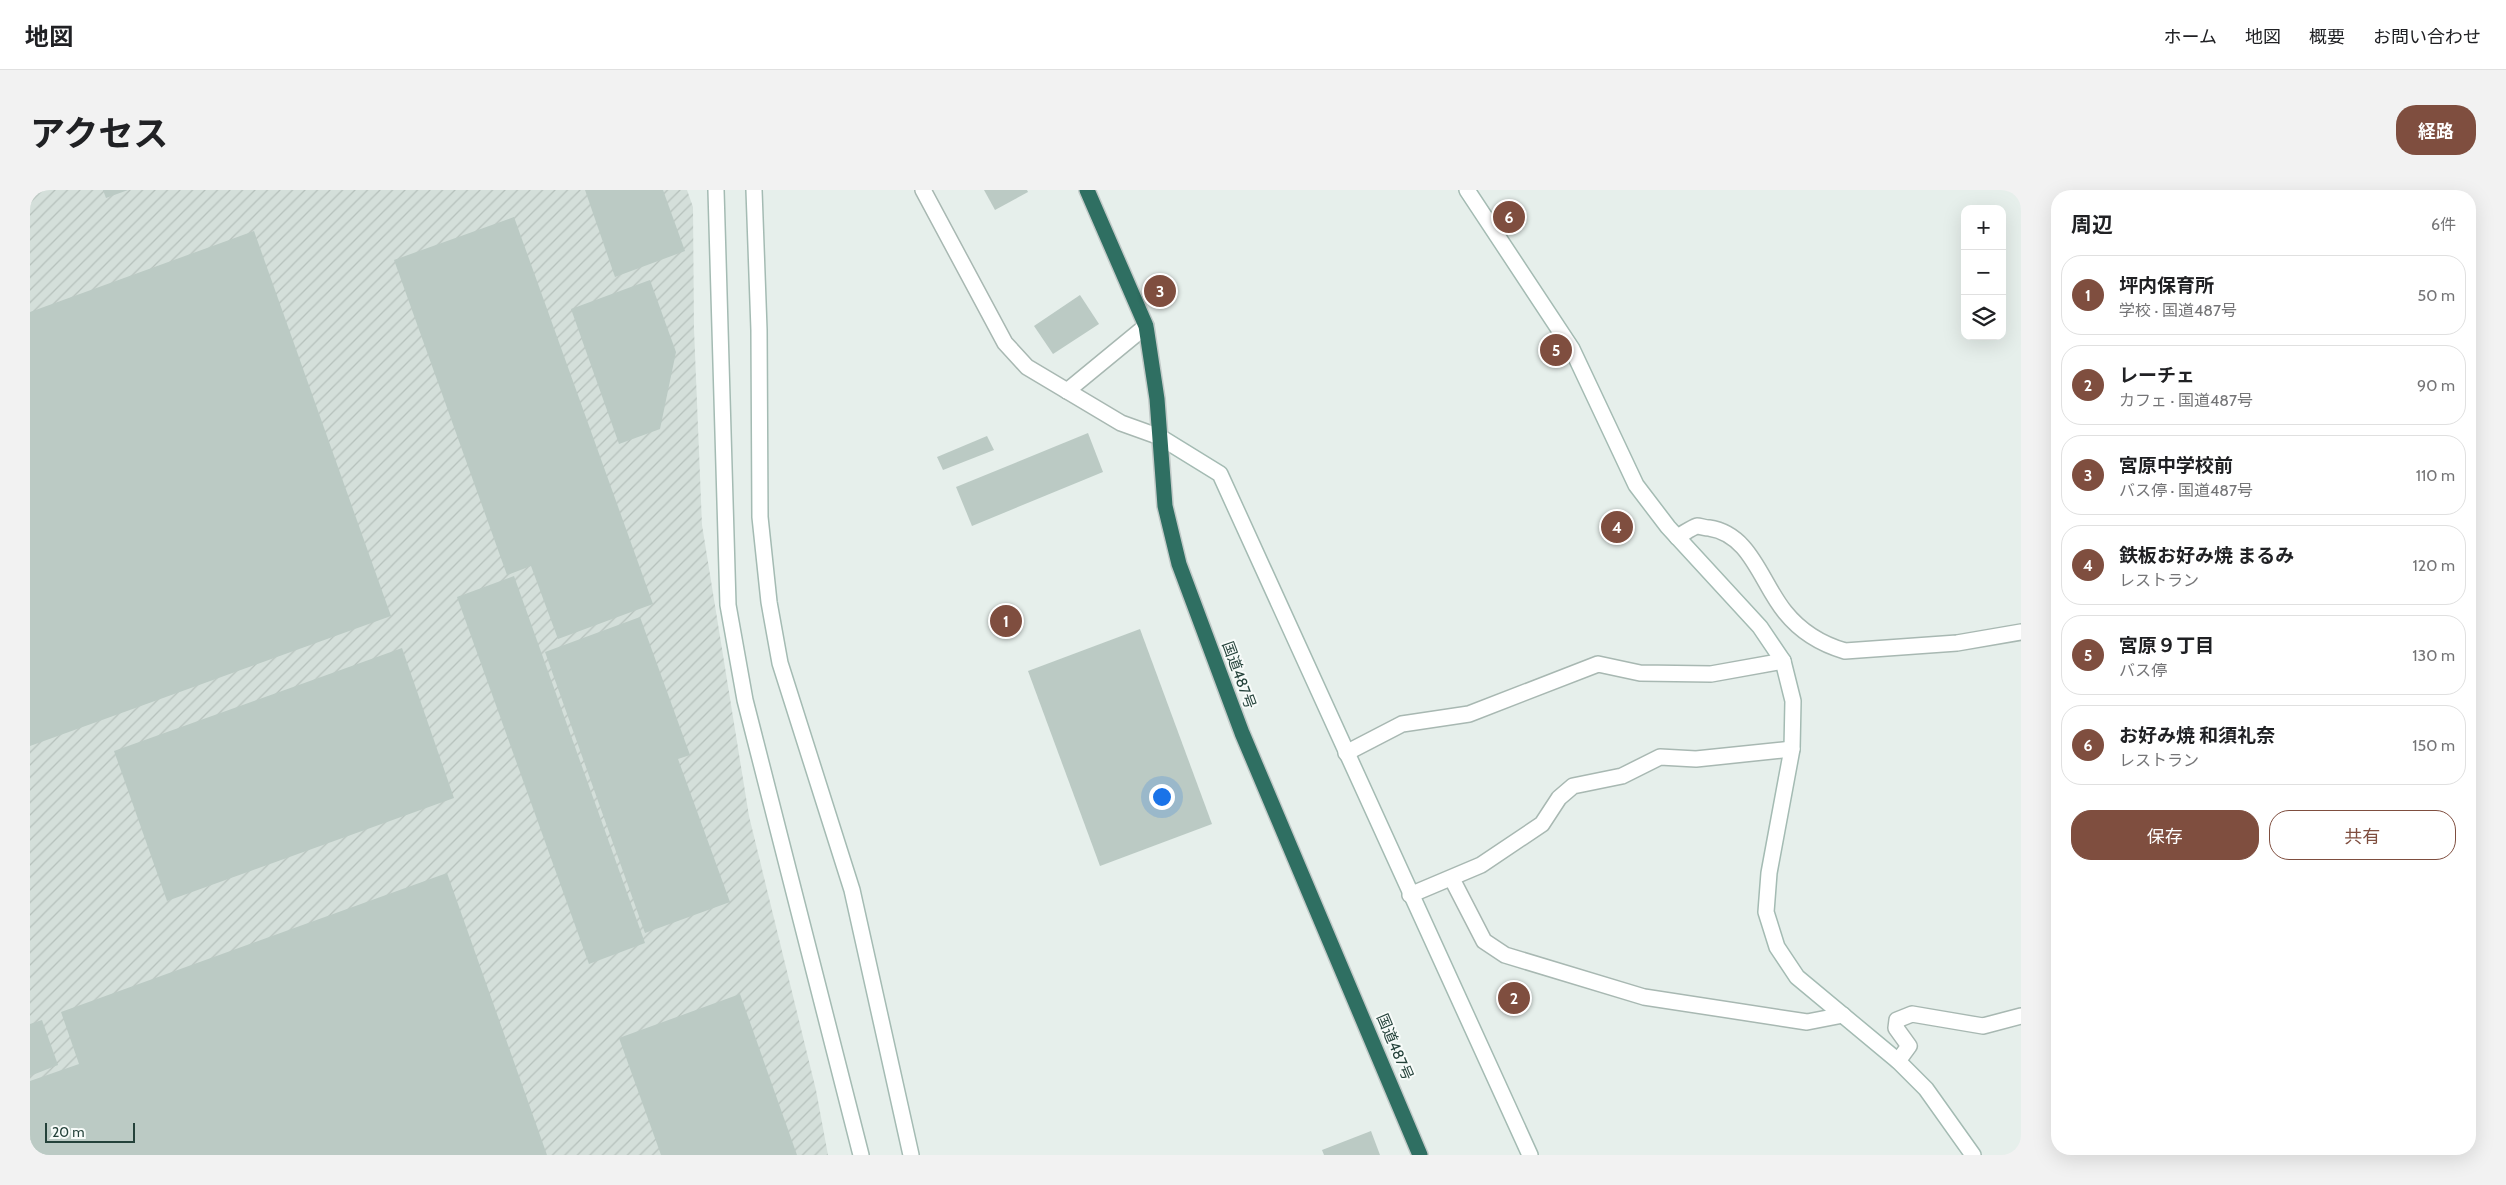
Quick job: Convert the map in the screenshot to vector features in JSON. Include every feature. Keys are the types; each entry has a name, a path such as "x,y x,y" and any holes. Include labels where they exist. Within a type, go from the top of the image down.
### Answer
{"highway":[{"name":"国道487号","path":"1087,190 1146,326 1157,399 1165,506 1179,564 1242,733 1420,1155"}],"street":[{"path":"716,190 728,605 745,700 862,1155"},
{"path":"754,190 759,330 760,517 769,602 780,663 852,890 911,1155"},
{"path":"923,190 1004,343 1027,367 1121,423 1160,437 1220,474 1530,1155"},
{"path":"1466,190 1572,349 1636,485 1677,537 1760,627 1783,661 1793,701 1792,749 1769,873 1766,912 1777,948 1797,977 1898,1060 1926,1089 1973,1155"},
{"path":"1067,390 1146,326"},
{"path":"1677,537 1697,526 1718,529 1735,538 1748,554 1785,612 1813,638 1827,646 1845,650 1957,643 2021,632"},
{"path":"1346,752 1402,724 1469,714 1598,664 1640,673 1712,674 1783,661"},
{"path":"1410,895 1481,865 1542,824 1559,798 1573,786 1622,776 1660,757 1696,759 1792,749"},
{"path":"1452,878 1484,940 1505,955 1644,997 1807,1022 1843,1015"},
{"path":"1898,1060 1909,1046 1896,1028 1897,1020 1912,1014 1983,1026 2021,1016"}],"shaded area":[{"path":"30,190 687,190 693,207 694,329 702,525 749,816 816,1090 828,1155 30,1155"}],"building":[{"path":"103,190 128,190 106,198"},
{"path":"585,190 663,190 685,251 615,277"},
{"path":"984,190 1027,190 1028,192 995,210"},
{"path":"514,217 653,604 558,639 531,566 507,575 394,260"},
{"path":"254,231 391,616 30,746 30,312"},
{"path":"650,280 676,352 660,429 619,444 571,309"},
{"path":"1080,295 1099,324 1053,354 1034,326"},
{"path":"1088,433 1103,472 972,526 956,487"},
{"path":"987,436 994,450 943,470 937,457"},
{"path":"514,576 645,943 589,964 457,597"},
{"path":"640,617 690,755 678,759 730,902 645,933 545,652"},
{"path":"1140,629 1212,824 1100,866 1028,671"},
{"path":"402,648 454,798 167,901 114,751"},
{"path":"447,873 547,1155 30,1155 30,1081 79,1064 61,1012"},
{"path":"740,994 797,1155 661,1155 619,1038"},
{"path":"42,1020 58,1065 30,1076 30,1024"},
{"path":"1371,1131 1380,1155 1324,1155 1322,1150"}],"place":[{"name":"お好み焼 和須礼奈","path":"1509,217"},
{"name":"宮原中学校前","path":"1160,291"},
{"name":"宮原９丁目","path":"1556,350"},
{"name":"鉄板お好み焼 まるみ","path":"1617,527"},
{"name":"坪内保育所","path":"1006,621"},
{"name":"レーチェ","path":"1514,998"}]}
